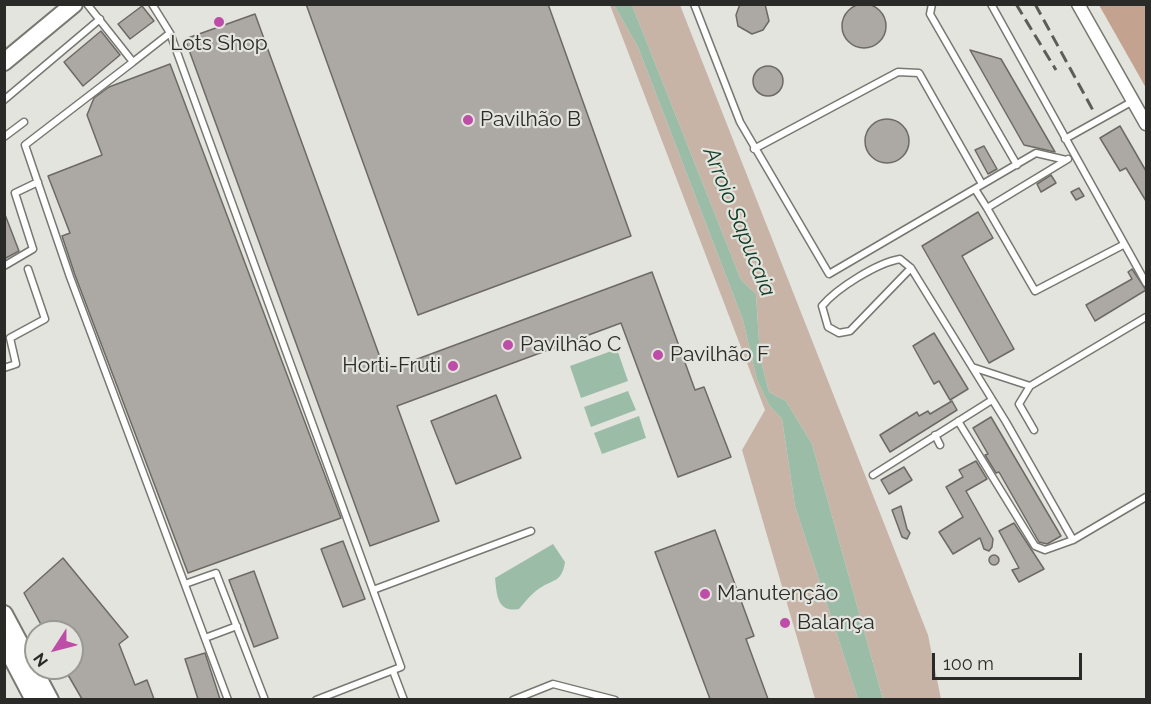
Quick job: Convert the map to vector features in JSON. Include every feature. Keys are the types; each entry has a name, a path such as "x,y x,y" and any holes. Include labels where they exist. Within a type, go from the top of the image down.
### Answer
{"main road":[{"path":"4,62 74,4"},
{"path":"4,614 50,699"},
{"path":"4,644 34,699"}],"street":[{"path":"1078,4 1146,124"}],"lane":[{"path":"87,4 133,62"},
{"path":"152,4 170,33 401,667 319,699"},
{"path":"694,4 740,122 830,274 1036,153 1066,160"},
{"path":"932,4 930,14 1017,165"},
{"path":"991,4 1146,284"},
{"path":"4,99 100,19"},
{"path":"170,33 25,145 74,288 228,699"},
{"path":"754,149 898,72 919,74 982,184"},
{"path":"1065,139 1133,101"},
{"path":"4,137 24,122"},
{"path":"987,208 1074,155"},
{"path":"4,266 33,249 15,193 38,182"},
{"path":"975,189 1035,291 1123,245"},
{"path":"911,268 850,332 839,333 828,327 822,306 830,297 887,261 900,259 911,268 992,400 1073,540"},
{"path":"4,368 16,364 10,338 45,319 28,269"},
{"path":"1034,430 1019,404 1030,386 1146,317"},
{"path":"972,367 1030,386"},
{"path":"873,475 992,400"},
{"path":"958,421 1035,546 1045,550 1073,540 1146,497"},
{"path":"935,435 940,445"},
{"path":"373,590 531,531"},
{"path":"185,584 216,573 265,699"},
{"path":"205,638 237,626"},
{"path":"393,670 404,699"},
{"path":"513,699 553,684 615,699"}],"shaded area":[{"path":"610,5 614,5 638,47 743,320 757,380 769,405 782,419 795,506 858,699 815,699 742,450 765,410"},
{"path":"614,5 632,5 741,280 756,294 760,357 769,392 786,401 812,444 883,699 858,699 795,506 782,419 769,405 757,380 743,320 638,47"},
{"path":"632,5 680,5 928,635 941,699 883,699 812,444 786,401 769,392 760,357 756,294 741,280"},
{"path":"1099,5 1146,5 1146,88"},
{"path":"617,349 628,381 581,398 570,366"},
{"path":"628,391 636,410 591,427 584,407"},
{"path":"639,416 646,438 602,454 594,433"},
{"path":"553,544 565,562 559,577 537,590 519,609 512,610 502,605 495,578"}],"building":[{"name":"Pavilhão B","path":"306,4 548,4 631,236 418,315"},
{"path":"740,4 765,4 769,21 763,30 752,34 738,26 736,15"},
{"path":"864,4 873,5 880,10 885,17 885,35 880,42 873,47 864,48 855,47 848,42 843,35 842,26 843,17 848,10 855,5"},
{"path":"142,6 154,21 130,39 118,24"},
{"path":"255,14 385,371 652,272 695,390 704,387 731,457 678,477 621,323 397,406 439,521 370,546 185,39"},
{"path":"101,31 120,55 83,86 64,62"},
{"path":"970,50 1001,59 1055,152 1024,145"},
{"path":"170,64 341,518 188,573 75,275 62,236 70,233 48,176 102,155 87,115 94,98 109,87"},
{"path":"768,66 774,67 782,75 782,87 774,95 768,96 762,95 754,87 753,81 754,75 762,67"},
{"path":"887,119 896,120 903,125 908,132 908,150 903,157 896,162 887,163 878,162 871,157 866,150 865,141 866,132 871,125 878,120"},
{"path":"1120,126 1146,171 1146,201 1126,168 1120,171 1100,138"},
{"path":"984,146 997,169 988,174 975,150"},
{"path":"1051,175 1056,183 1041,192 1037,184"},
{"path":"1079,188 1084,196 1076,200 1071,192"},
{"path":"4,212 19,251 4,259"},
{"path":"978,212 993,238 962,256 1014,349 989,363 922,246"},
{"path":"1132,269 1146,290 1095,321 1086,305 1132,279 1128,272"},
{"path":"934,333 968,389 950,400 939,381 934,384 913,346"},
{"path":"496,395 521,458 456,484 431,421"},
{"path":"952,401 957,410 890,452 880,435 917,412 919,416 928,411 930,414"},
{"path":"991,417 1061,536 1047,544 1039,542 999,472 996,473 985,455 988,454 973,428"},
{"path":"976,461 987,479 966,491 993,539 992,547 989,551 984,549 980,538 953,554 939,532 963,517 946,487 963,477 959,470"},
{"path":"904,467 912,480 889,494 881,480"},
{"path":"901,506 910,533 907,539 902,537 892,510"},
{"path":"1014,523 1044,569 1019,582 1012,570 1019,568 999,531"},
{"name":"Manutenção","path":"715,530 754,636 746,639 768,699 710,699 655,552"},
{"path":"343,541 365,599 343,607 321,549"},
{"path":"994,555 999,560 994,565 989,560"},
{"path":"63,558 128,637 119,644 135,685 147,680 154,699 82,699 71,680 84,680 84,620 39,620 24,593"},
{"path":"254,571 278,638 254,647 229,580"},
{"path":"205,653 220,699 198,699 185,659"}],"railway":[{"path":"1016,4 1056,70"},
{"path":"1035,4 1095,114"}],"place":[{"name":"Lots Shop","path":"219,22"},
{"name":"Pavilhão B","path":"468,120"},
{"name":"Pavilhão C","path":"508,345"},
{"name":"Pavilhão F","path":"658,355"},
{"name":"Horti-Fruti","path":"453,366"},
{"name":"Manutenção","path":"705,594"},
{"name":"Balança","path":"785,623"}],"water label":[{"name":"Arroio Sapucaia","path":"739,222"}]}
